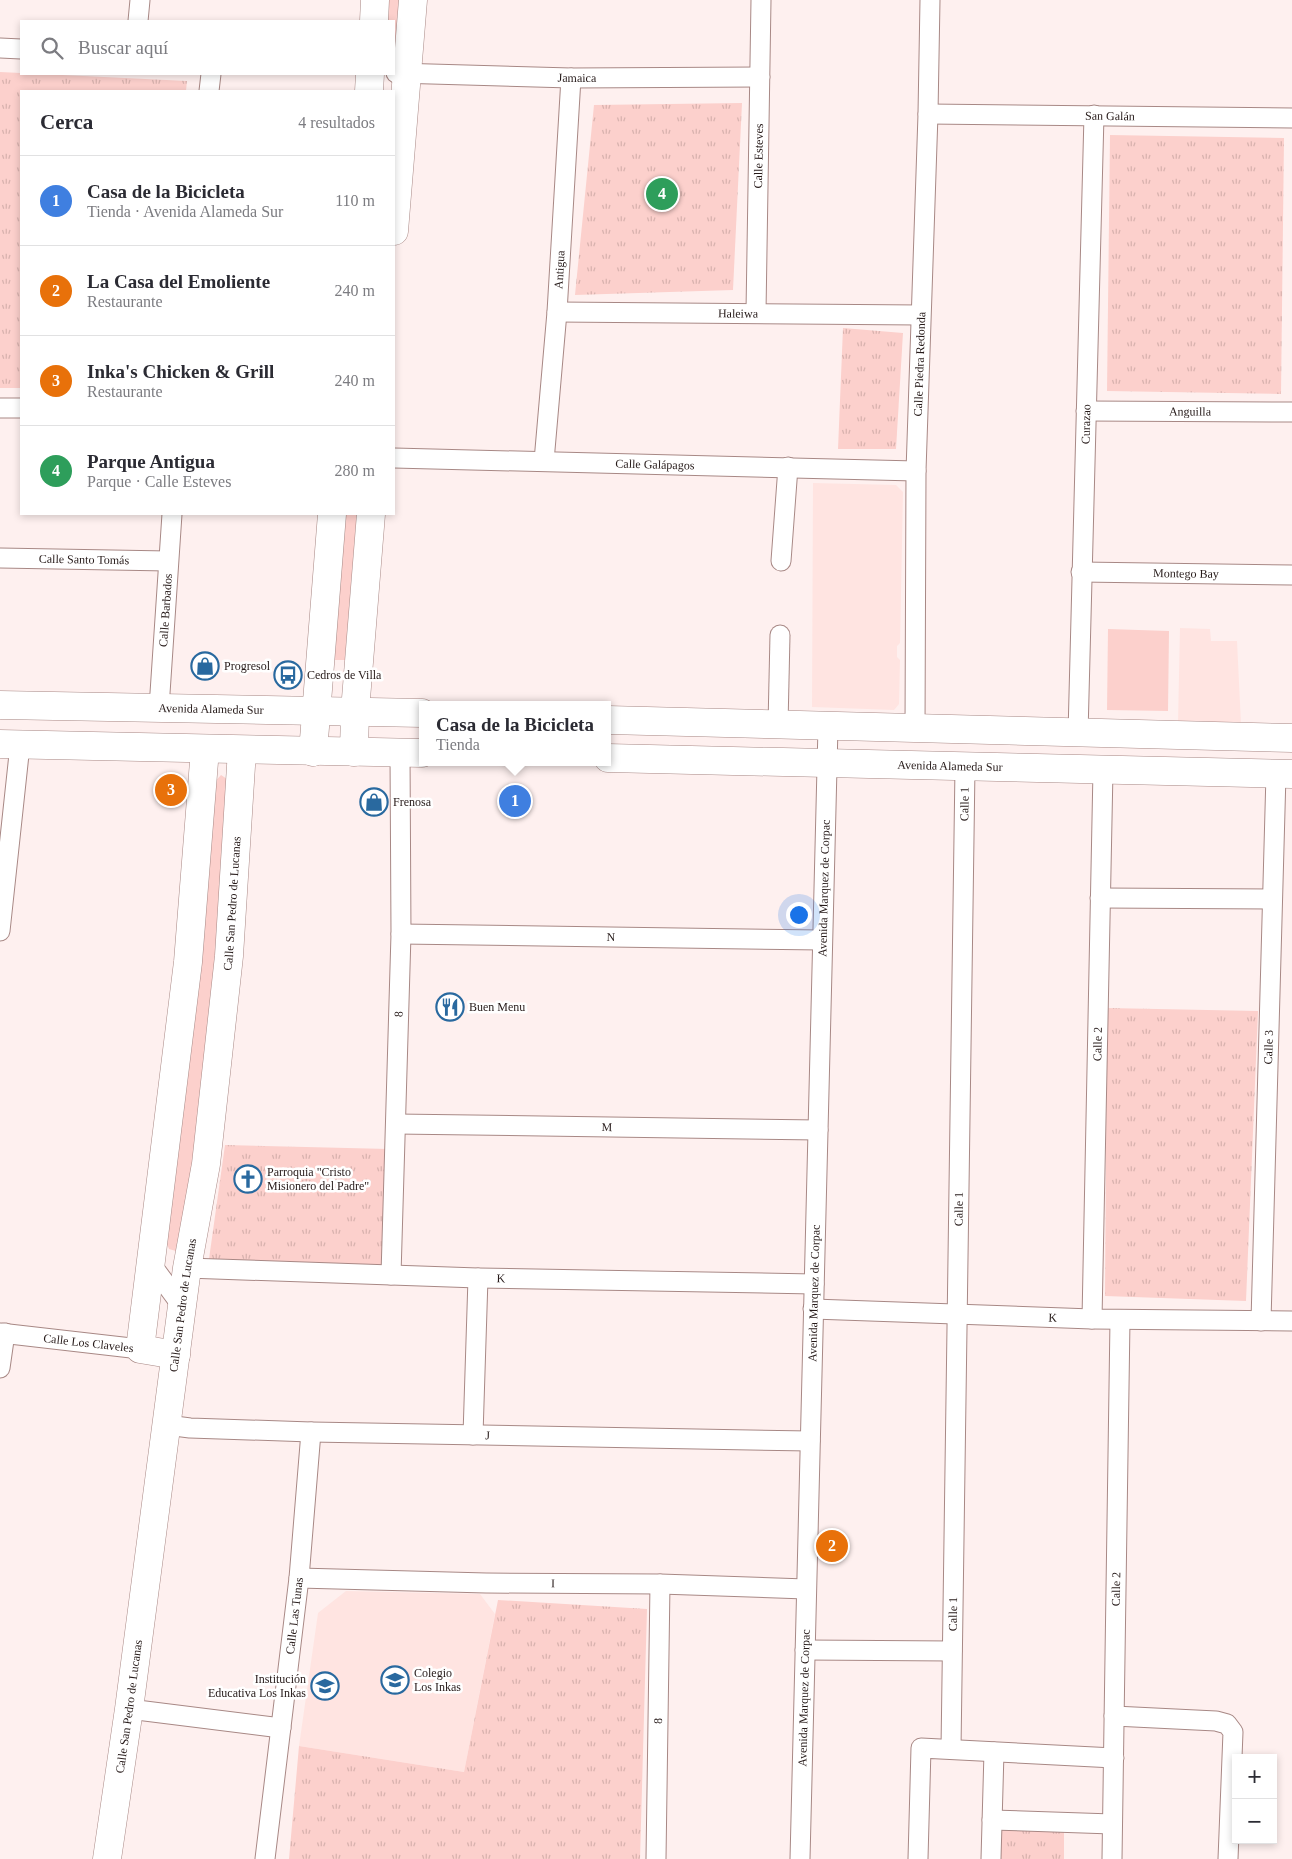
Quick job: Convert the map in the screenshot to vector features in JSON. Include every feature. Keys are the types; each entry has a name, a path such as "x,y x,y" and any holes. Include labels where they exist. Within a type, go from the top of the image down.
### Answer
{"street":[{"path":"138,20 140,0"},
{"path":"374,20 375,0"},
{"path":"395,205 400,73 413,0"},
{"name":"Calle Esteves","path":"756,312 760,0"},
{"name":"Calle Piedra Redonda","path":"915,729 916,471 930,0"},
{"path":"0,48 20,49"},
{"name":"Jamaica","path":"400,73 571,78 760,77"},
{"path":"210,90 211,75"},
{"path":"369,90 370,75"},
{"name":"Antigua","path":"544,461 557,312 571,78"},
{"name":"San Galán","path":"928,114 1094,114 1292,118"},
{"name":"Curazao","path":"1078,734 1094,114"},
{"name":"Haleiwa","path":"557,312 756,312 920,315"},
{"path":"0,408 20,408"},
{"name":"Anguilla","path":"1086,411 1292,412"},
{"name":"Calle Galápagos","path":"395,458 916,471"},
{"path":"781,561 788,467"},
{"name":"Calle Barbados","path":"159,708 172,515"},
{"path":"313,752 332,515"},
{"path":"354,752 355,711 371,515"},
{"name":"Calle Santo Tomás","path":"0,558 168,562"},
{"name":"Montego Bay","path":"1081,572 1292,575"},
{"path":"778,725 780,635"},
{"name":"Avenida Alameda Sur","path":"0,705 316,710 419,714"},
{"path":"611,720 1078,734 1292,738"},
{"name":"Avenida Marquez de Corpac","path":"800,1859 828,727"},
{"path":"0,931 10,745 411,753"},
{"path":"140,1348 188,962 204,749"},
{"name":"Calle San Pedro de Lucanas","path":"107,1859 129,1709 187,1268 206,1164 229,956 242,750"},
{"name":"8","path":"391,1275 401,934 411,753"},
{"name":"Avenida Alameda Sur","path":"611,758 826,764 952,764 965,767 1284,774"},
{"name":"Calle 1","path":"950,1749 965,767"},
{"name":"Calle 2","path":"1092,1319 1102,770"},
{"name":"Calle 3","path":"1261,1321 1272,899 1284,774"},
{"path":"1100,898 1272,899"},
{"name":"N","path":"401,934 822,940"},
{"name":"M","path":"396,1124 818,1130"},
{"path":"151,1264 182,1306"},
{"name":"K","path":"187,1268 478,1278 814,1284"},
{"path":"473,1435 478,1278"},
{"name":"K","path":"813,1309 1120,1320 1292,1321"},
{"name":"Calle 2","path":"1112,1859 1120,1320"},
{"path":"0,1368 2,1333"},
{"name":"Calle Los Claveles","path":"2,1333 140,1348 176,1355"},
{"name":"J","path":"167,1425 190,1428 311,1432 810,1441"},
{"name":"Calle Las Tunas","path":"265,1859 282,1728 311,1432"},
{"name":"I","path":"298,1578 486,1583 660,1584 806,1589"},
{"name":"8","path":"656,1859 660,1584"},
{"path":"805,1650 952,1651"},
{"path":"129,1709 282,1728"},
{"path":"1114,1716 1216,1721 1228,1724 1233,1732 1228,1859"},
{"path":"918,1859 921,1748 1114,1758"},
{"path":"991,1859 994,1752"},
{"path":"992,1820 1112,1824"}],"shaded area":[{"path":"813,483 896,485 903,492 900,643 897,646 897,657 900,660 899,704 894,710 812,707"},
{"path":"1180,628 1210,629 1211,641 1237,641 1241,724 1178,723"},
{"name":"Colegio Los Inkas","path":"346,1591 480,1594 495,1614 464,1772 299,1746 318,1613"}],"green space":[{"path":"384,0 400,0 397,50 395,50 395,20 382,20"},
{"path":"0,72 20,73 20,75 62,75 187,81 186,90 20,90 20,388 0,388"},
{"path":"742,103 733,290 575,295 594,105"},
{"path":"1110,135 1284,138 1281,394 1107,391"},
{"path":"843,328 903,333 896,449 838,449"},
{"path":"340,515 357,515 345,660 327,660"},
{"path":"1108,629 1169,631 1168,711 1107,710"},
{"path":"221,775 227,779 231,791 190,1234 176,1251 169,1249 167,1244 213,784"},
{"path":"1107,1008 1258,1011 1246,1301 1105,1296"},
{"path":"225,1145 389,1149 385,1266 209,1259"},
{"path":"498,1600 647,1609 640,1859 289,1859 299,1746 464,1772"},
{"path":"992,1820 1064,1823 1064,1859 991,1859"}],"place":[{"name":"Parque Antigua","path":"662,194"},
{"name":"Progresol","path":"205,666"},
{"name":"Cedros de Villa","path":"288,675"},
{"name":"Inka's Chicken & Grill","path":"171,790"},
{"name":"Casa de la Bicicleta","path":"515,801"},
{"name":"Frenosa","path":"374,802"},
{"name":"Buen Menu","path":"450,1007"},
{"name":"Parroquia \"Cristo Misionero del Padre\"","path":"248,1179"},
{"name":"La Casa del Emoliente","path":"832,1546"},
{"name":"Colegio Los Inkas","path":"395,1680"},
{"name":"Institución Educativa Los Inkas","path":"325,1686"}]}
